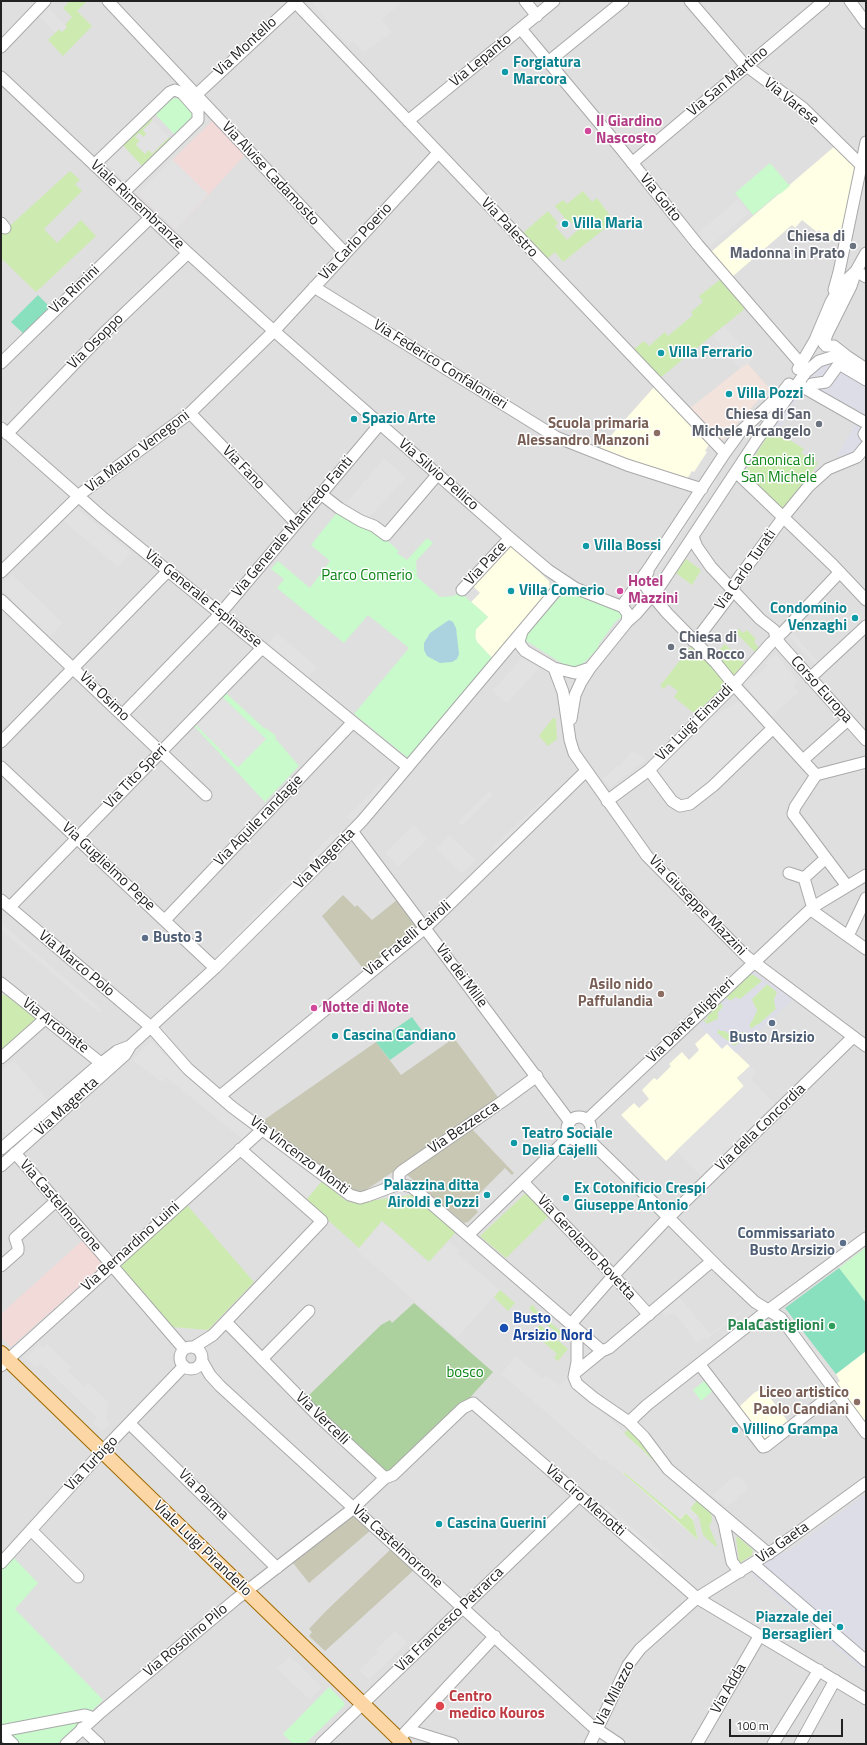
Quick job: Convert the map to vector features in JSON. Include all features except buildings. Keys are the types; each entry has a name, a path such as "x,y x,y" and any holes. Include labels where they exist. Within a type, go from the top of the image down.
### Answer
{"main road":[{"name":"Viale Luigi Pirandello","path":"3,1360 103,1452 246,1592 363,1704 403,1740"}],"street":[{"path":"1,47 46,1"},
{"name":"Via Alvise Cadamosto","path":"108,1 345,252"},
{"name":"Via Montello","path":"196,95 296,1"},
{"name":"Via Palestro","path":"296,1 438,153 725,453"},
{"path":"525,1 537,16"},
{"name":"Via Lepanto","path":"408,121 554,1"},
{"path":"548,62 623,1"},
{"name":"Via Varese","path":"690,1 747,66 802,108 861,165"},
{"name":"Via San Martino","path":"632,162 824,1"},
{"path":"850,1 866,23"},
{"name":"Via Goito","path":"521,29 632,162 704,253 801,364"},
{"name":"Viale Rimembranze","path":"1,77 150,218 274,331"},
{"path":"94,165 170,92 176,90 182,93 196,95 199,117 197,122 124,192"},
{"path":"182,93 198,111"},
{"path":"831,302 839,272 866,142"},
{"name":"Via Carlo Poerio","path":"274,331 345,252 438,153"},
{"name":"Via Rimini","path":"1,363 150,218"},
{"name":"Via Osoppo","path":"4,431 188,253"},
{"path":"821,360 828,352 825,345 827,334 851,286 856,270 866,253"},
{"path":"627,622 628,612 622,606 725,453 745,426 782,393 810,348 831,302 841,285 856,270"},
{"path":"856,270 866,277"},
{"name":"Via Federico Confalonieri","path":"314,287 556,437 627,465 702,489"},
{"name":"Via Mauro Venegoni","path":"1,572 78,496 190,413 274,331"},
{"name":"Via Silvio Pellico","path":"274,331 548,570 575,588 622,606"},
{"path":"810,348 818,342 825,345 834,346 866,369"},
{"path":"810,348 812,359 821,360 835,356 848,357"},
{"name":"Via Giuseppe Mazzini","path":"569,730 575,695 590,668 627,622 654,593 682,554 756,441 806,372 821,360"},
{"path":"866,380 839,364 824,382 807,385 866,423"},
{"name":"Via Fano","path":"190,413 296,523"},
{"name":"Via Generale Manfredo Fanti","path":"122,715 220,614 380,424"},
{"path":"745,426 752,424 756,426 756,441"},
{"name":"Via Generale Espinasse","path":"4,431 78,496 169,572 408,768"},
{"path":"866,431 864,434 866,437"},
{"name":"Via Carlo Turati","path":"693,641 700,635 783,518 808,487 830,468 854,459 865,448"},
{"path":"736,472 866,600"},
{"path":"321,494 339,508 361,521 374,526 386,535 438,474"},
{"name":"Corso Europa","path":"693,537 697,547 710,567"},
{"name":"Via Pace","path":"462,590 510,538"},
{"name":"Corso Europa","path":"682,554 688,552 693,554 710,567 760,619 774,630 776,638 866,740"},
{"path":"649,568 644,583 647,589 654,593 657,601 666,613 716,663 734,685 816,775"},
{"name":"Via Silvio Pellico","path":"548,570 554,578 555,592"},
{"path":"1,742 169,572"},
{"name":"Via Luigi Einaudi","path":"607,801 649,770 734,685 776,638 839,572"},
{"path":"555,592 564,587 575,588"},
{"name":"Via Magenta","path":"3,1143 105,1066 127,1052 131,1045 215,968 352,831 408,768 555,592"},
{"name":"Via Osimo","path":"1,600 206,795"},
{"path":"810,678 866,626"},
{"path":"522,632 519,643 525,651"},
{"name":"Via Tito Speri","path":"10,907 262,648"},
{"path":"501,656 512,649 525,651 554,668 575,673 590,668"},
{"name":"Via Giuseppe Mazzini","path":"554,668 563,692 572,747 586,772 657,867 753,962 866,1046"},
{"path":"803,760 848,720"},
{"name":"Via Aquile randagie","path":"165,920 353,722"},
{"path":"649,770 668,798 680,806 690,804 702,796 773,728"},
{"path":"847,886 795,818 793,812 794,807 816,775 866,762"},
{"name":"Via Guglielmo Pepe","path":"1,767 215,968"},
{"name":"Via Fratelli Cairoli","path":"220,1096 425,928 586,772"},
{"name":"Via dei Mille","path":"352,831 570,1122"},
{"path":"804,878 826,858"},
{"path":"789,872 804,878"},
{"name":"Via Dante Alighieri","path":"588,1120 753,962 813,907 866,874"},
{"path":"804,878 808,895 817,915 866,948"},
{"path":"848,936 866,898"},
{"name":"Via Marco Polo","path":"1,900 151,1027"},
{"name":"Via Arconate","path":"3,987 46,1018 105,1066"},
{"path":"1,1058 46,1018"},
{"name":"Via Vincenzo Monti","path":"151,1027 188,1070 353,1197 360,1198 399,1184"},
{"name":"Via della Concordia","path":"571,1324 613,1276 668,1218 853,1037"},
{"name":"Via Magenta","path":"1,1166 105,1066"},
{"name":"Via Bezzecca","path":"399,1184 399,1174 402,1171 537,1076"},
{"path":"579,1117 588,1120 591,1132 587,1138 579,1141 573,1140 568,1129 570,1122 579,1117"},
{"name":"Via Bernardino Luini","path":"3,1360 82,1292 263,1129"},
{"path":"468,1235 570,1136"},
{"path":"587,1138 755,1302 781,1318 866,1433"},
{"path":"189,1348 202,1353 202,1361 195,1369 184,1366 180,1360 180,1356 189,1348 208,1339 226,1322 322,1221 240,1149"},
{"name":"Via Castelmorrone","path":"15,1153 112,1265 189,1348"},
{"name":"Via Gerolamo Rovetta","path":"524,1182 649,1315"},
{"path":"399,1184 409,1185 415,1189 571,1324 605,1350"},
{"path":"1,1266 18,1251 16,1238 56,1201"},
{"path":"629,1422 647,1405 769,1310 866,1238"},
{"path":"575,1373 649,1315 712,1261"},
{"path":"262,1359 309,1311"},
{"name":"Via Vercelli","path":"226,1322 314,1413 385,1478"},
{"path":"571,1324 575,1330 577,1338 577,1362 575,1373 575,1381 577,1384 594,1398 629,1422 644,1437 668,1469 769,1554"},
{"name":"Via Castelmorrone","path":"202,1361 216,1382 597,1730 619,1744"},
{"path":"700,1365 763,1447 835,1392"},
{"name":"Via Turbigo","path":"3,1556 31,1530 129,1423 184,1366"},
{"name":"Via Rosolino Pilo","path":"66,1744 82,1728 246,1592 354,1507 385,1478 392,1475 463,1408 473,1403"},
{"name":"Via Ciro Menotti","path":"473,1403 697,1598 866,1699"},
{"name":"Via Parma","path":"129,1423 277,1568"},
{"name":"Via Gaeta","path":"697,1598 769,1554 866,1483"},
{"name":"Via Francesco Petrarca","path":"321,1744 579,1496"},
{"path":"719,1513 727,1536 732,1562 740,1572"},
{"path":"31,1530 78,1577"},
{"path":"727,1536 736,1530 743,1533"},
{"path":"753,1564 866,1661"},
{"name":"Via Milazzo","path":"590,1744 633,1657 697,1598"},
{"name":"Via Adda","path":"697,1744 760,1635"},
{"path":"403,1740 495,1636"},
{"path":"773,1744 819,1670"},
{"path":"800,1744 836,1680"},
{"path":"1,1732 85,1715 94,1718"},
{"path":"82,1728 99,1744"},
{"path":"1,1732 13,1744"},
{"path":"403,1740 453,1744"}],"shaded area":[{"path":"1,1 866,1 866,1744 1,1744","holes":["566,1380 645,1453 697,1515 693,1520 698,1540 623,1473 608,1461 603,1458 602,1460 542,1408"]},
{"path":"316,1 404,1 382,19 392,32 363,53 353,41 348,45 337,33 335,34 327,25 329,23 313,3"},
{"path":"48,7 67,27 62,32 59,29 55,33 39,16"},
{"path":"153,120 169,137 152,154 149,150 145,154 136,145 140,141 135,137 139,133 144,137 146,134 143,130"},
{"path":"212,121 245,155 176,230 138,194"},
{"path":"122,144 142,166 142,168 128,180 122,178 107,161 107,159"},
{"path":"835,146 856,169 841,241 830,240 819,230 817,232 802,220 795,228 792,225 732,277 711,252"},
{"path":"172,159 208,194 176,230 138,194"},
{"path":"738,199 749,213 709,247 698,233"},
{"path":"724,326 753,359 740,369 713,335"},
{"path":"831,361 866,376 866,437 855,455 845,460 837,456 856,423 801,391 778,433 770,428 810,371"},
{"path":"747,363 769,388 721,442 689,409"},
{"name":"Scuola primaria Alessandro Manzoni","path":"655,386 710,443 705,451 707,452 694,472 692,471 687,479 599,449"},
{"path":"384,458 406,478 366,521 342,508"},
{"path":"715,475 717,481 653,579 651,571"},
{"path":"75,507 131,553 118,567 62,520"},
{"path":"509,544 549,581 550,590 492,658 475,640 476,629 488,617 471,602 480,593 471,584"},
{"path":"12,574 63,623 50,637 1,590 1,585"},
{"path":"792,632 819,663 814,664 789,636"},
{"path":"277,633 317,667 308,678 268,644"},
{"path":"776,654 798,682 793,685 799,692 772,716 743,683 757,675 767,666 765,663"},
{"path":"522,658 539,668 507,704 492,691"},
{"path":"222,697 266,739 238,767 195,724"},
{"path":"740,700 767,729 744,752 687,802 677,800 657,772 658,770 709,716 714,716"},
{"path":"633,750 646,760 610,788 603,779 617,766 619,767"},
{"path":"384,779 391,780 354,819 346,818"},
{"path":"489,791 493,795 462,826 458,822"},
{"path":"544,798 548,802 496,852 492,848"},
{"path":"413,825 428,839 398,867 385,853"},
{"path":"331,834 338,835 315,859 308,859"},
{"path":"450,835 476,861 462,874 436,848"},
{"path":"288,880 295,880 224,954 215,956"},
{"path":"343,895 355,907 357,905 372,920 397,900 418,927 365,971 322,916"},
{"path":"1,923 102,1010 99,1013 1,930"},
{"path":"751,970 793,999 736,1053 727,1044 722,1049 697,1022","holes":["750,975 754,975 762,981 740,999 735,997 731,1001 726,998","767,984 777,992 774,1000 776,1009 751,1029 749,1025 757,1009 752,1003 752,999","721,1003 723,1007 718,1012 718,1019 707,1024 703,1020","718,1029 729,1034 744,1032 746,1036 735,1046 717,1033"]},
{"path":"707,1033 722,1048 727,1044 750,1066 737,1078 744,1086 666,1161 621,1115 634,1103 639,1108 649,1099 642,1090 654,1078 657,1080 671,1066 669,1064 682,1052 689,1060 699,1050 695,1044"},
{"path":"454,1038 500,1100 363,1192 354,1191 261,1122 376,1042 401,1075"},
{"path":"151,1041 184,1074 252,1130 242,1139 167,1078 162,1082 132,1060"},
{"path":"14,1060 49,1101 39,1110 37,1109 7,1135 1,1128 1,1071"},
{"path":"750,1066 756,1072 752,1077 752,1080 776,1105 702,1177 676,1151 744,1086 737,1078"},
{"path":"471,1128 514,1173 512,1175 505,1168 470,1203 478,1212 468,1222 464,1223 405,1173"},
{"path":"264,1137 302,1163 322,1181 306,1200 250,1152 250,1150"},
{"path":"382,1221 429,1262 448,1241 460,1251 458,1254 500,1290 457,1338 357,1251"},
{"path":"83,1240 104,1264 11,1347 1,1337 1,1314"},
{"path":"677,1294 710,1334 741,1310 742,1312 707,1339 705,1337 697,1343 675,1314 670,1314 666,1317 660,1310"},
{"path":"793,1320 830,1370 829,1376 790,1326"},
{"path":"39,1344 43,1348 47,1344 71,1367 68,1371 84,1386 88,1382 109,1403 106,1419 110,1423 102,1432 93,1423 97,1418 40,1363 36,1367 26,1358"},
{"name":"Liceo artistico Paolo Candiani","path":"866,1351 866,1419 862,1422 835,1385 840,1381 836,1374"},
{"path":"516,1356 542,1378 546,1375 560,1386 566,1379 611,1419 610,1421 646,1453 645,1454 697,1500 690,1509 697,1515 693,1520 686,1513 680,1519 624,1472 623,1473 608,1461 604,1459 602,1460 501,1374"},
{"path":"763,1388 789,1423 764,1442 738,1408 754,1393"},
{"path":"734,1477 740,1477 749,1488 727,1507 712,1495"},
{"path":"866,1486 866,1492 786,1551 780,1549"},
{"name":"Piazzale dei Bersaglieri","path":"866,1494 866,1673 750,1573 782,1552 786,1553"},
{"path":"606,1504 664,1555 660,1559 603,1509"},
{"path":"354,1515 371,1530 309,1583 293,1563"},
{"path":"391,1549 414,1570 325,1651 309,1636 312,1632 309,1629"},
{"path":"395,1631 407,1643 369,1680 359,1670 378,1652 376,1649"},
{"path":"290,1656 322,1687 310,1700 277,1669"}],"green space":[{"path":"70,1 87,1 77,11 92,26 63,56 48,40 59,29 62,32 67,27 65,25 72,17 63,8"},
{"path":"175,98 181,99 193,112 193,117 176,136 155,114 169,100"},
{"path":"150,118 153,120 143,130 147,134 136,144 152,153 169,137 172,140 145,165 142,166 122,145"},
{"path":"770,163 790,186 780,194 779,193 753,215 735,193"},
{"path":"70,171 80,180 75,184 82,191 44,229 57,243 81,220 96,236 36,292 1,258 1,234"},
{"path":"583,191 592,202 597,198 614,221 563,262 555,252 548,258 548,261 522,234 548,211 558,223 555,226 567,240 579,229 569,220 567,221 555,206 563,200 567,204"},
{"path":"721,279 747,307 660,378 633,350 644,341 649,346 665,332 668,336 693,315 691,312 703,302 699,296"},
{"path":"38,295 50,307 24,334 11,322"},
{"name":"Canonica di San Michele","path":"772,429 804,449 801,453 818,463 807,480 784,508 780,509 747,477 747,468"},
{"name":"Parco Comerio","path":"339,510 383,537 399,551 397,553 407,560 427,538 433,543 416,561 417,577 440,597 454,596 459,591 488,617 476,629 475,636 477,642 492,658 408,758 354,714 409,648 368,615 344,643 277,588 284,579 271,569 278,561 310,588 330,561 311,545"},
{"path":"686,559 701,570 692,585 676,573"},
{"path":"564,592 571,593 620,612 623,616 616,621 599,644 598,648 588,659 581,665 575,667 566,666 525,640 525,637"},
{"path":"739,629 743,633 747,630 756,639 754,642 759,648 755,652 736,633"},
{"path":"725,644 744,663 732,677 714,655"},
{"path":"692,645 715,667 727,683 695,714 674,697 678,691 668,684 664,689 660,686"},
{"path":"226,693 265,729 266,728 276,736 275,738 299,766 265,802 194,726 195,724 238,767 266,739 222,697"},
{"path":"553,718 556,719 557,739 548,746 539,736"},
{"path":"750,975 754,975 762,981 740,1000 732,1001 725,998"},
{"path":"767,984 777,992 774,1000 776,1009 750,1030 751,1027 749,1025 757,1011 752,999"},
{"path":"1,995 5,995 37,1018 1,1050"},
{"path":"721,1002 724,1007 718,1012 718,1019 707,1024 702,1020 704,1019 707,1021 708,1019 706,1017"},
{"path":"412,1017 425,1035 390,1060 376,1042"},
{"path":"718,1028 729,1034 744,1031 746,1036 735,1046 717,1033"},
{"path":"322,1181 345,1200 353,1203 412,1195 456,1232 429,1262 382,1221 359,1248 306,1200"},
{"path":"527,1192 550,1215 506,1258 480,1236"},
{"path":"187,1205 254,1282 208,1330 172,1327 120,1266"},
{"path":"866,1247 866,1303 839,1268"},
{"name":"PalaCastiglioni","path":"839,1268 866,1303 866,1351 836,1374 785,1308"},
{"path":"500,1290 515,1303 508,1311 494,1297"},
{"name":"bosco","path":"414,1303 493,1372 466,1402 392,1472 386,1473 304,1400 381,1325 390,1320 392,1323"},
{"path":"533,1304 536,1310 566,1336 564,1339 529,1309"},
{"path":"540,1325 568,1349 558,1361 554,1358 557,1354 538,1337 535,1341 529,1337"},
{"path":"706,1380 714,1390 701,1401 693,1390"},
{"path":"628,1429 711,1510 712,1521 709,1526 717,1545 716,1547 703,1535 699,1517 690,1509 697,1500 624,1434"},
{"path":"624,1472 681,1519 686,1513 693,1520 698,1540 623,1473"},
{"path":"736,1537 738,1537 753,1550 752,1555 741,1562 739,1561"},
{"path":"12,1556 38,1583 15,1609 103,1700 57,1744 18,1744 1,1729 1,1567"},
{"path":"329,1687 344,1702 345,1705 305,1744 293,1744 283,1734"}],"water":[{"path":"449,620 453,622 456,628 459,654 457,659 452,662 440,663 427,656 424,650 424,643 430,633"}],"place":[{"name":"Forgiatura Marcora","path":"505,72"},
{"name":"Il Giardino Nascosto","path":"588,131"},
{"name":"Villa Maria","path":"565,224"},
{"name":"Chiesa di Madonna in Prato","path":"853,246"},
{"name":"Villa Ferrario","path":"661,353"},
{"name":"Villa Pozzi","path":"729,394"},
{"name":"Spazio Arte","path":"354,419"},
{"name":"Chiesa di San Michele Arcangelo","path":"819,424"},
{"name":"Scuola primaria Alessandro Manzoni","path":"657,433"},
{"name":"Villa Bossi","path":"586,546"},
{"name":"Villa Comerio","path":"511,591"},
{"name":"Hotel Mazzini","path":"620,591"},
{"name":"Condominio Venzaghi","path":"855,618"},
{"name":"Chiesa di San Rocco","path":"671,647"},
{"name":"Busto 3","path":"145,938"},
{"name":"Asilo nido Paffulandia","path":"661,994"},
{"name":"Notte di Note","path":"314,1008"},
{"name":"Busto Arsizio","path":"772,1023"},
{"name":"Cascina Candiano","path":"335,1036"},
{"name":"Teatro Sociale Delia Cajelli","path":"514,1143"},
{"name":"Palazzina ditta Airoldi e Pozzi","path":"487,1195"},
{"name":"Ex Cotonificio Crespi Giuseppe Antonio","path":"566,1198"},
{"name":"Commissariato Busto Arsizio","path":"843,1243"},
{"name":"PalaCastiglioni","path":"832,1326"},
{"name":"Busto Arsizio Nord","path":"504,1328"},
{"name":"Liceo artistico Paolo Candiani","path":"857,1402"},
{"name":"Villino Grampa","path":"735,1430"},
{"name":"Cascina Guerini","path":"439,1524"},
{"name":"Piazzale dei Bersaglieri","path":"840,1627"},
{"name":"Centro medico Kouros","path":"440,1706"}]}
